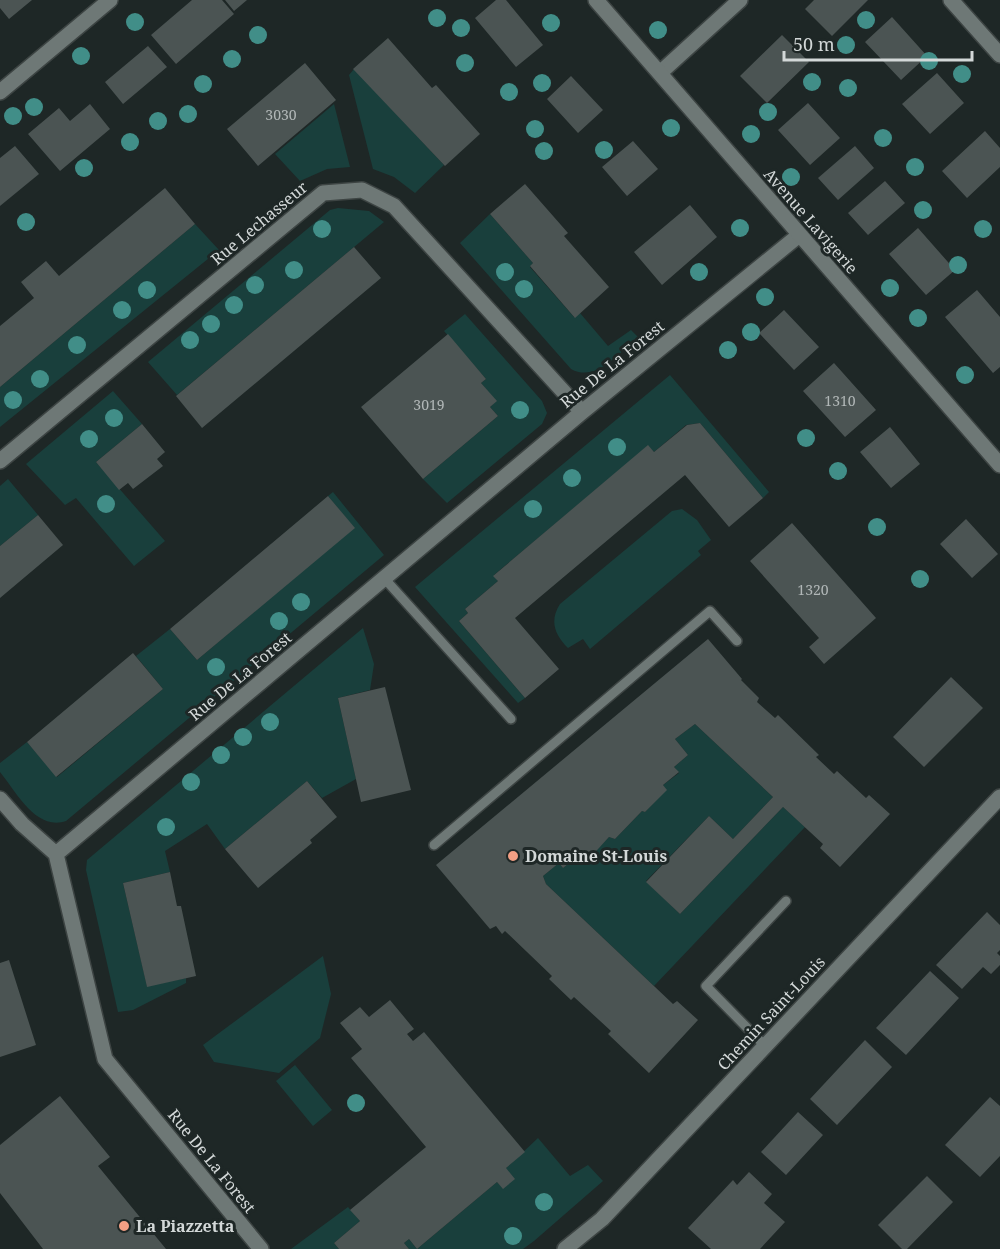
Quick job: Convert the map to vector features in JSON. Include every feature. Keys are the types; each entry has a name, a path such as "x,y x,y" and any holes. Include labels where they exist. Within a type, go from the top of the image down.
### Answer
{"street":[{"path":"0,92 110,0"},
{"name":"Avenue Lavigerie","path":"596,0 661,72 798,236 1000,465"},
{"path":"661,72 740,0"},
{"path":"951,0 1000,55"},
{"name":"Rue Lechasseur","path":"0,461 323,193 362,190 394,206 582,412"},
{"name":"Rue De La Forest","path":"261,1249 105,1059 56,854 582,412 798,236"},
{"name":"Chemin Saint-Louis","path":"565,1249 602,1219 1000,797"},
{"path":"0,799 21,824 56,854"}],"lane":[{"path":"384,578 511,719"},
{"path":"434,845 710,611 737,641"},
{"path":"765,1046 706,986 786,902"}],"shaded area":[{"path":"354,69 444,165 415,193 394,177 373,169 349,75"},
{"path":"334,104 350,167 327,169 300,181 275,154"},
{"path":"338,208 369,211 384,222 177,395 148,362 330,210"},
{"path":"490,214 533,263 530,267 574,317 580,313 608,346 631,330 638,337 615,358 598,369 580,372 571,369 460,243"},
{"path":"195,224 219,250 0,427 0,387"},
{"path":"465,314 542,401 547,413 542,424 447,503 423,479 498,416 490,407 496,401 481,383 486,379 444,331"},
{"path":"670,375 769,492 763,498 700,423 686,425 654,452 648,446 494,575 498,581 465,609 468,613 459,621 525,698 518,703 415,587"},
{"path":"113,391 142,424 96,462 165,541 134,566 76,498 65,505 26,464"},
{"path":"8,479 38,515 0,546 0,486"},
{"path":"333,492 384,555 66,821 55,823 45,821 28,808 0,772 0,763 27,742 57,777 163,689 136,656 170,629 197,660 354,528 328,496"},
{"path":"682,509 697,520 711,540 698,551 701,555 590,649 583,639 568,648 555,628 555,616 560,604 672,511"},
{"path":"363,628 374,664 370,690 338,698 356,779 322,798 307,781 225,849 207,824 165,851 170,872 123,883 147,986 186,978 186,983 133,1010 118,1012 86,870 87,860"},
{"path":"695,724 773,797 733,839 709,816 646,881 680,914 783,807 805,827 654,986 546,884 543,876 559,863 563,868 582,853 589,858 609,837 615,839 642,811 645,812 666,790 663,785 679,773 674,767 688,755 675,739"},
{"path":"323,956 331,994 320,1038 279,1073 214,1062 203,1045"},
{"path":"295,1065 332,1110 313,1126 276,1081"},
{"path":"538,1138 570,1176 588,1165 603,1181 523,1249 417,1249 497,1182 503,1188 506,1168"},
{"path":"348,1207 360,1221 334,1243 339,1249 291,1249"},
{"path":"409,1239 417,1249 409,1249 404,1243"}],"building":[{"path":"0,0 32,0 9,19 0,8"},
{"path":"192,0 222,0 234,14 176,64 151,35"},
{"path":"225,0 247,0 234,11"},
{"path":"496,0 506,0 543,45 516,67 475,18"},
{"path":"814,0 868,0 832,36 805,9"},
{"path":"892,17 927,56 901,80 865,42"},
{"path":"782,35 809,62 767,103 740,76"},
{"path":"388,38 432,88 436,85 480,134 445,166 353,69"},
{"path":"148,46 167,67 123,104 105,82"},
{"path":"305,63 336,100 258,166 227,129"},
{"path":"937,73 964,103 930,134 902,104"},
{"path":"571,76 603,110 578,133 547,99"},
{"path":"808,103 840,138 810,165 778,130"},
{"path":"90,104 110,129 60,171 28,134 59,108 70,121"},
{"path":"985,131 1000,148 1000,167 967,198 942,171"},
{"path":"633,141 658,169 627,196 602,167"},
{"path":"15,146 39,174 0,206 0,158"},
{"path":"855,146 874,168 838,200 818,178"},
{"path":"885,181 905,203 868,235 848,213"},
{"path":"525,184 568,233 564,236 609,287 575,318 530,266 533,263 490,214"},
{"path":"165,188 195,224 0,387 0,326 34,298 21,282 46,261 59,276"},
{"path":"690,205 717,237 662,285 634,252"},
{"path":"918,228 955,270 926,295 889,254"},
{"path":"354,247 381,278 202,428 176,396"},
{"path":"977,290 1000,317 1000,367 993,373 945,317"},
{"path":"784,310 819,347 794,370 759,333"},
{"path":"448,334 486,379 481,383 497,401 490,407 498,416 423,479 361,407"},
{"path":"834,363 876,410 845,437 803,391"},
{"path":"700,423 763,498 729,527 685,475 515,618 559,669 525,698 459,621 468,613 465,609 498,581 493,576 648,445 654,452 687,425"},
{"path":"142,424 165,452 157,459 163,466 133,489 128,483 119,490 96,462"},
{"path":"890,427 920,464 891,488 860,452"},
{"path":"328,496 355,528 197,660 170,629"},
{"path":"38,515 63,545 0,598 0,546"},
{"path":"966,519 998,554 972,578 940,544"},
{"path":"792,523 876,618 824,664 809,647 819,638 750,561"},
{"name":"Domaine St-Louis","path":"708,639 741,680 759,698 757,702 775,718 778,715 819,755 816,757 834,774 837,771 866,798 869,795 890,814 840,867 820,848 823,844 783,807 680,914 646,882 709,816 733,839 773,797 695,724 675,739 688,755 674,767 679,772 663,785 667,790 645,812 642,811 615,839 609,837 589,859 582,853 563,868 559,863 543,876 546,884 673,1004 677,1001 698,1020 649,1073 608,1034 611,1031 574,997 571,1000 549,979 552,976 505,931 502,934 496,926 490,929 436,865"},
{"path":"133,653 163,689 56,777 27,742"},
{"path":"951,677 983,708 924,767 893,737"},
{"path":"385,687 411,790 361,802 338,698"},
{"path":"307,781 337,817 310,840 312,843 258,888 225,849"},
{"path":"170,872 177,906 181,906 196,976 147,987 123,883"},
{"path":"987,912 1000,925 1000,950 997,953 1000,956 1000,965 991,974 983,967 962,989 936,965"},
{"path":"9,960 36,1045 0,1057 0,963"},
{"path":"930,971 959,998 906,1055 876,1028"},
{"path":"390,1000 414,1029 407,1034 413,1041 424,1032 525,1152 506,1168 515,1179 503,1189 497,1182 417,1249 409,1239 404,1243 409,1249 339,1249 334,1243 360,1221 350,1210 426,1147 351,1058 362,1049 340,1023 360,1007 369,1017"},
{"path":"865,1040 892,1067 837,1125 810,1099"},
{"path":"60,1096 110,1157 98,1166 166,1249 43,1249 0,1193 0,1145"},
{"path":"990,1097 1000,1106 1000,1156 980,1177 945,1145"},
{"path":"798,1112 823,1135 786,1175 761,1152"},
{"path":"749,1172 772,1194 764,1203 785,1222 760,1249 711,1249 688,1228 733,1180 737,1185"},
{"path":"927,1176 953,1202 907,1249 902,1249 878,1225"}],"place":[{"name":"Domaine St-Louis","path":"513,856"},
{"name":"La Piazzetta","path":"124,1226"}]}
